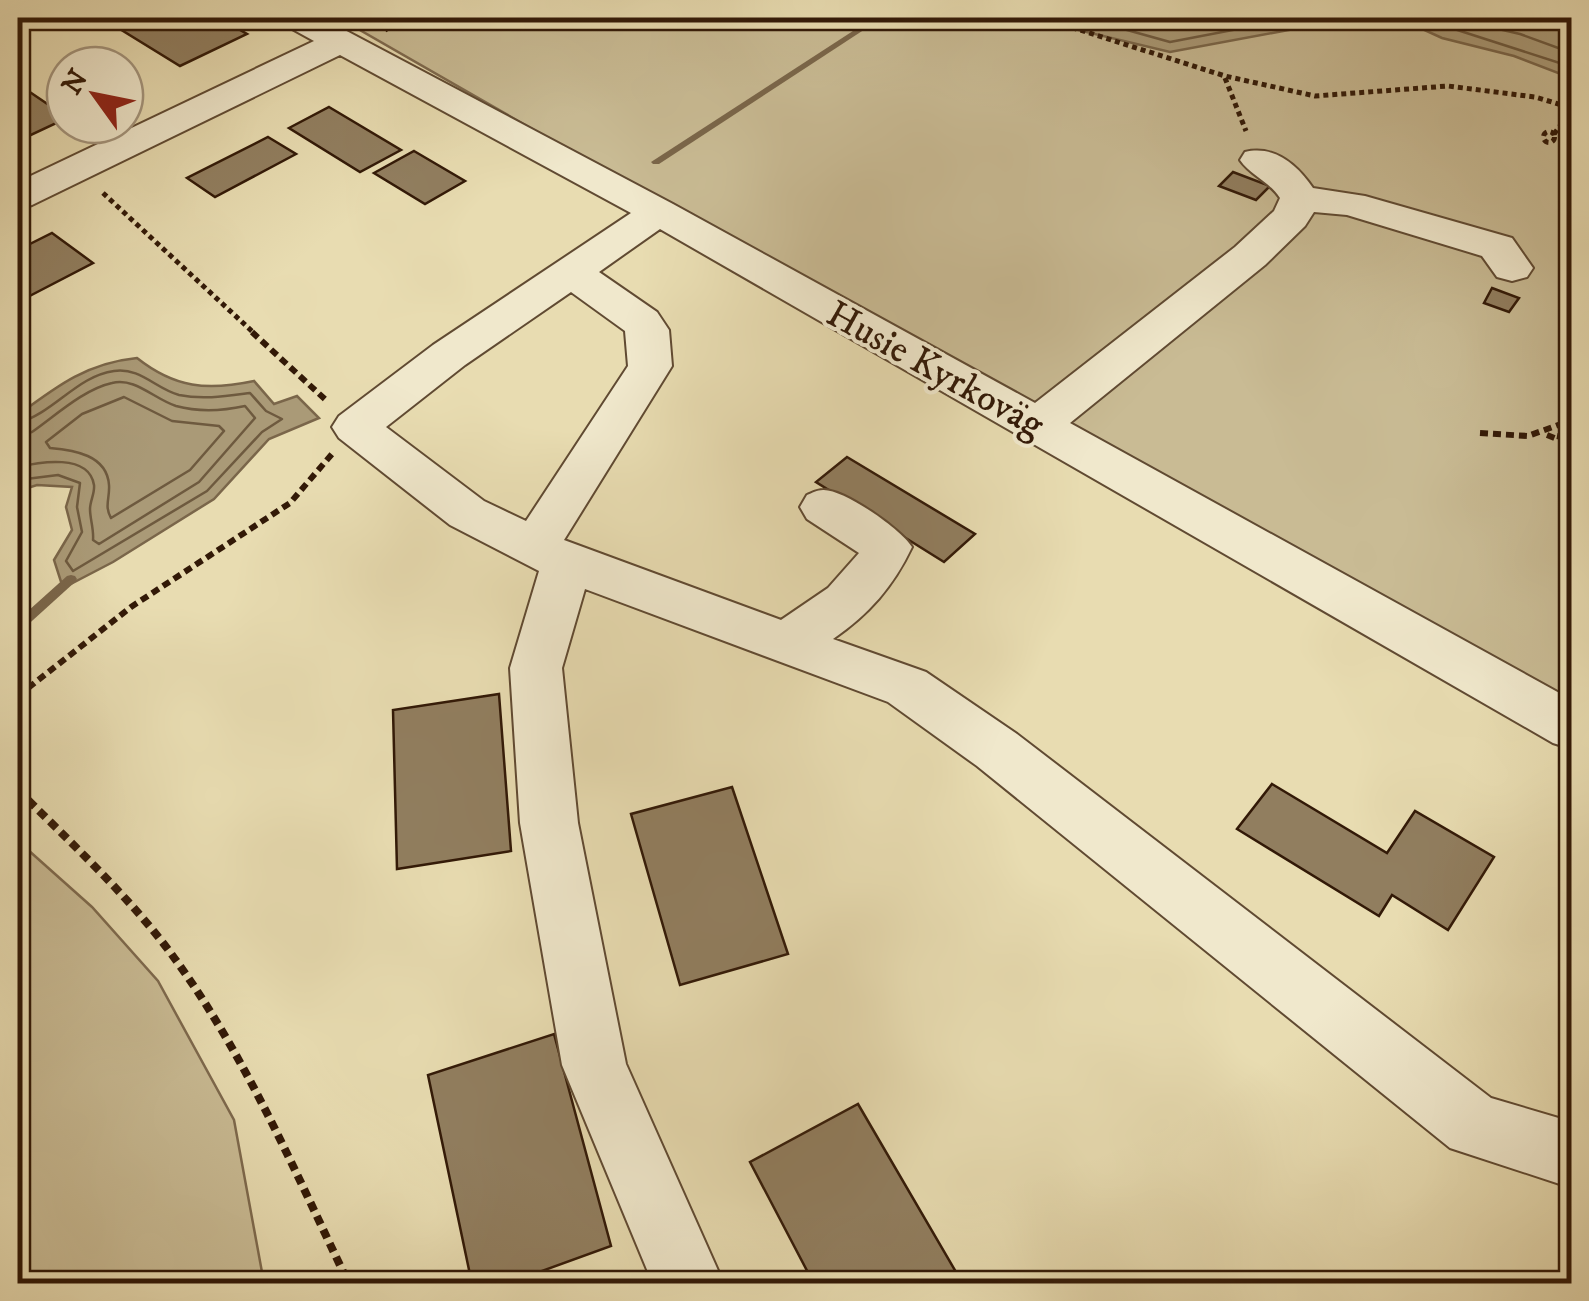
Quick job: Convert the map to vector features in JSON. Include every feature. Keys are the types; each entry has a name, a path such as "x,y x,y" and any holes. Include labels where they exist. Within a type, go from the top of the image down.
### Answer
{"street":[{"name":"Husie Kyrkoväg","path":"297,18 659,212 1572,727"},
{"path":"18,197 340,42"},
{"path":"1258,160 1286,177 1300,198 1351,204 1498,247 1512,268"},
{"path":"1036,427 1156,353 1291,217 1300,198"},
{"path":"659,212 450,355 355,427 467,512 551,554 907,687 982,740 1473,1126 1572,1155"},
{"path":"572,273 642,322 647,330 650,366 551,554 536,668 549,823 594,1065 689,1284"},
{"path":"788,642 858,594 880,565 887,547 824,507"}],"path":[{"path":"1019,18 1061,24 1225,76 1315,96 1448,86 1535,97 1572,109 1554,134"},
{"path":"1054,18 1061,24"},
{"path":"1225,76 1258,160"},
{"path":"1564,106 1572,97"},
{"path":"18,696 131,606 290,503 355,427 76,168"},
{"path":"1546,435 1572,420"},
{"path":"1480,433 1500,437 1546,435 1572,442"},
{"path":"18,790 82,854 175,958 255,1090 349,1284"}],"shaded area":[{"path":"339,18 1571,18 1571,726"},
{"path":"18,841 92,907 158,981 234,1120 264,1283 18,1283"}],"water":[{"path":"1074,18 1353,18 1170,52 1078,30"},
{"path":"1354,18 1571,18 1571,78 1418,27"},
{"path":"137,358 165,376 192,384 221,386 254,381 274,404 297,396 319,418 269,439 214,499 63,588 54,560 72,530 66,507 72,487 37,485 18,491 18,415 88,371"}],"building":[{"path":"102,18 219,18 247,34 180,66"},
{"path":"18,84 45,102 45,128 18,141"},
{"path":"329,107 401,150 360,172 289,128"},
{"path":"268,137 296,154 215,197 187,178"},
{"path":"414,151 465,181 425,204 374,173"},
{"path":"1233,172 1270,186 1256,200 1219,186"},
{"path":"52,233 93,263 18,302 18,250"},
{"path":"1492,288 1519,298 1509,312 1484,303"},
{"path":"847,457 975,534 944,562 816,482"},
{"path":"499,694 511,851 397,869 393,710"},
{"path":"1272,784 1387,853 1415,811 1494,857 1448,930 1392,895 1379,916 1237,829"},
{"path":"732,787 788,954 680,985 631,814"},
{"path":"554,1034 611,1246 506,1284 472,1284 428,1075"},
{"path":"858,1104 963,1284 814,1284 750,1162"}],"waterway":[{"path":"656,162 878,18"},
{"path":"18,627 71,579"}]}
